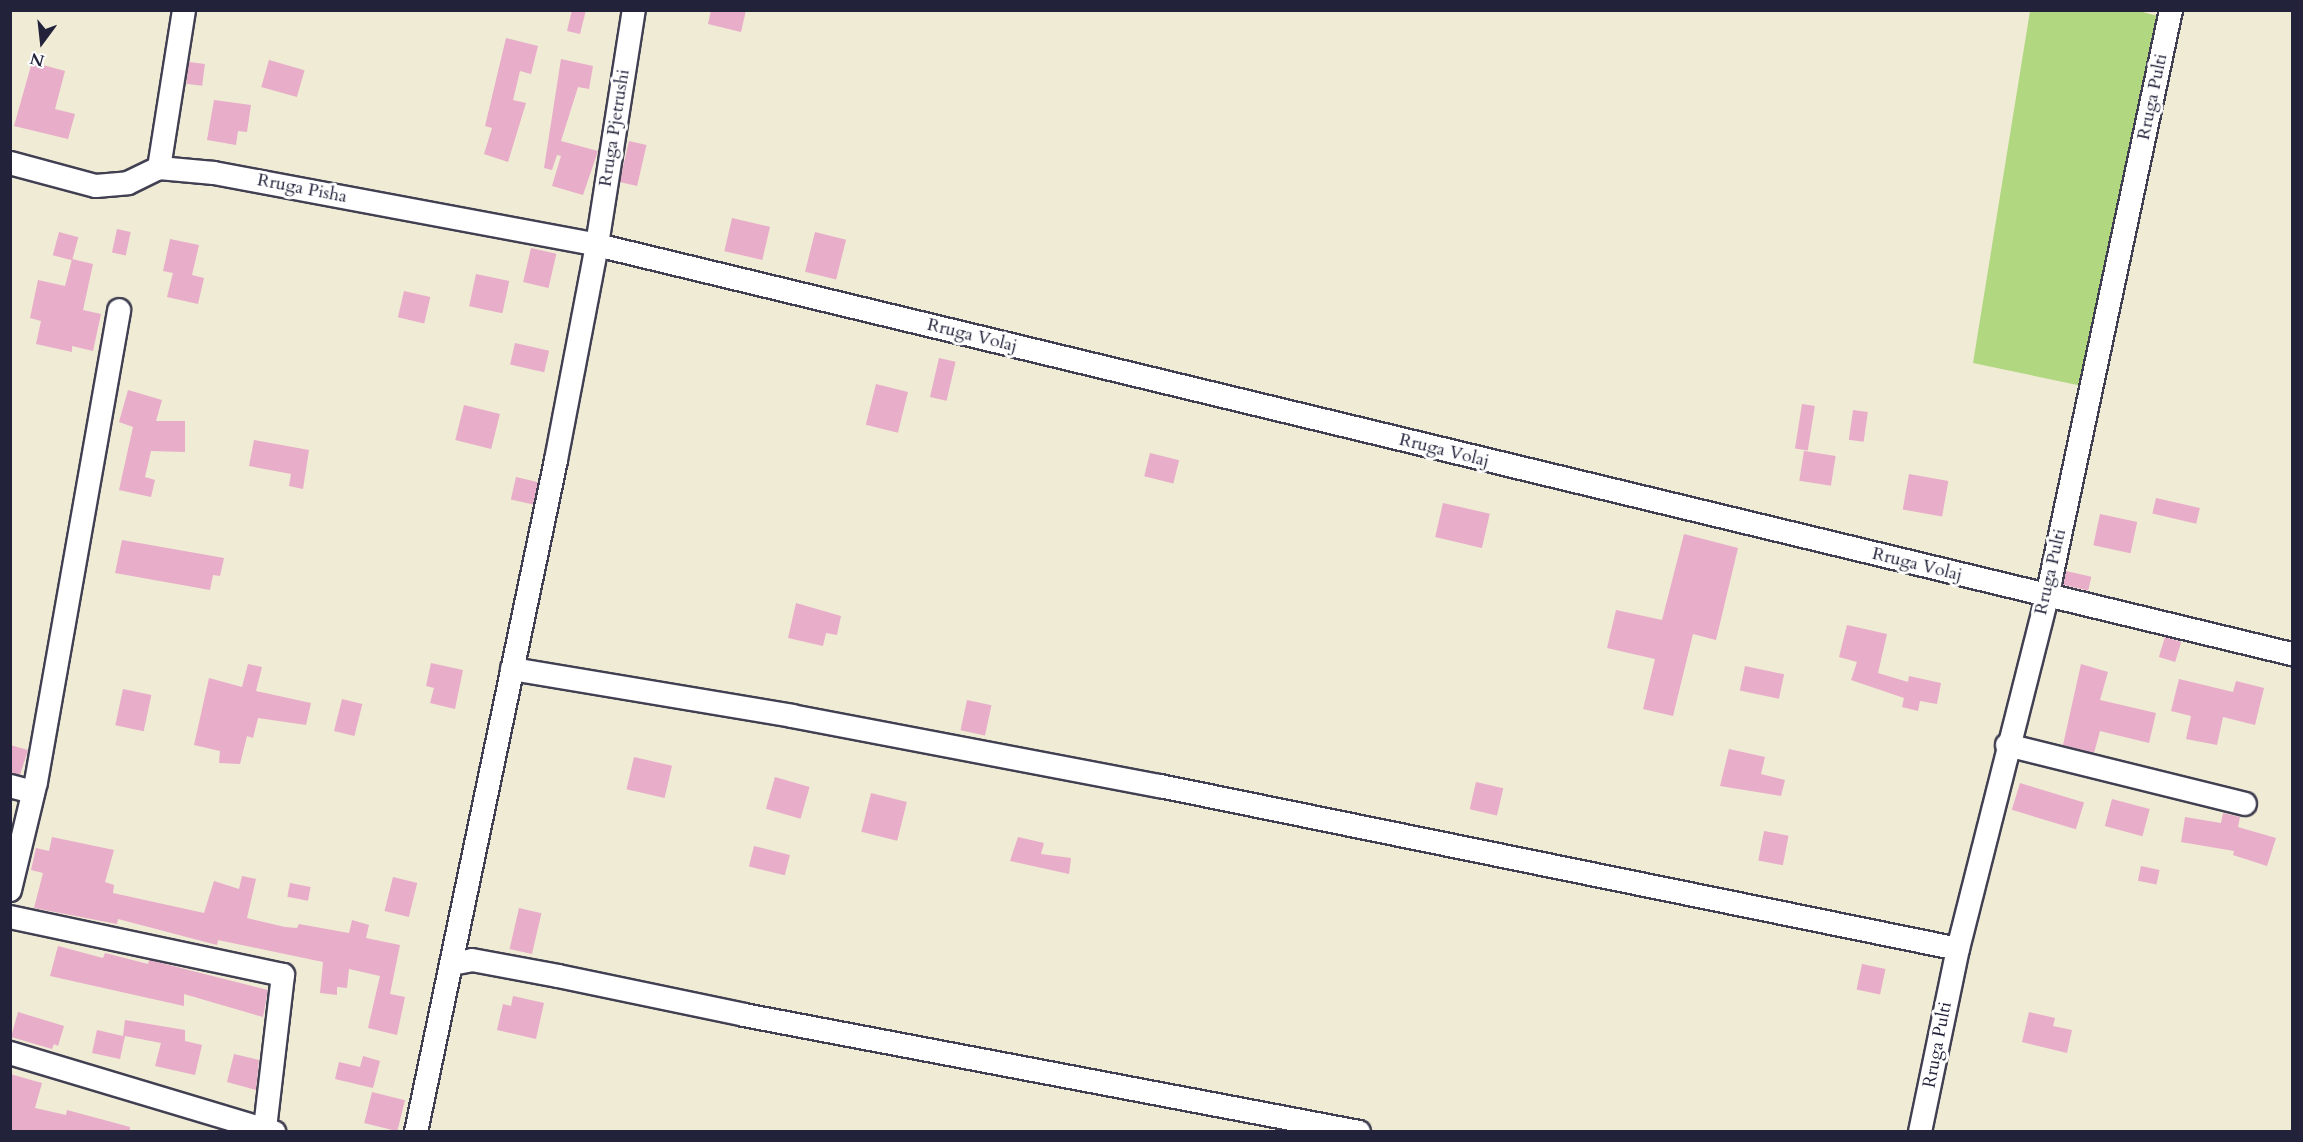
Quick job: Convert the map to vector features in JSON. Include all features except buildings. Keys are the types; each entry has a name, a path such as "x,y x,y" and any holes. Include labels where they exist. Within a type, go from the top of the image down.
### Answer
{"street":[{"path":"10,163 96,186 128,183 159,168 184,10"},
{"name":"Rruga Pjetrushi","path":"416,1131 452,964 597,245 634,10"},
{"name":"Rruga Pulti","path":"1920,1131 1958,949 2007,744 2047,597 2171,10"},
{"name":"Rruga Pisha","path":"159,168 248,179 597,245"},
{"name":"Rruga Volaj","path":"597,245 2047,597 2292,654"},
{"path":"10,890 33,792 119,310"},
{"path":"512,669 792,716 1160,786 1958,949"},
{"path":"2007,744 2245,804"},
{"path":"10,786 33,792"},
{"path":"10,917 283,975 270,1130 10,1053"},
{"path":"452,964 472,960 744,1015 1359,1131"}],"green space":[{"path":"2030,11 2139,11 2165,18 2087,387 1973,363"}]}
